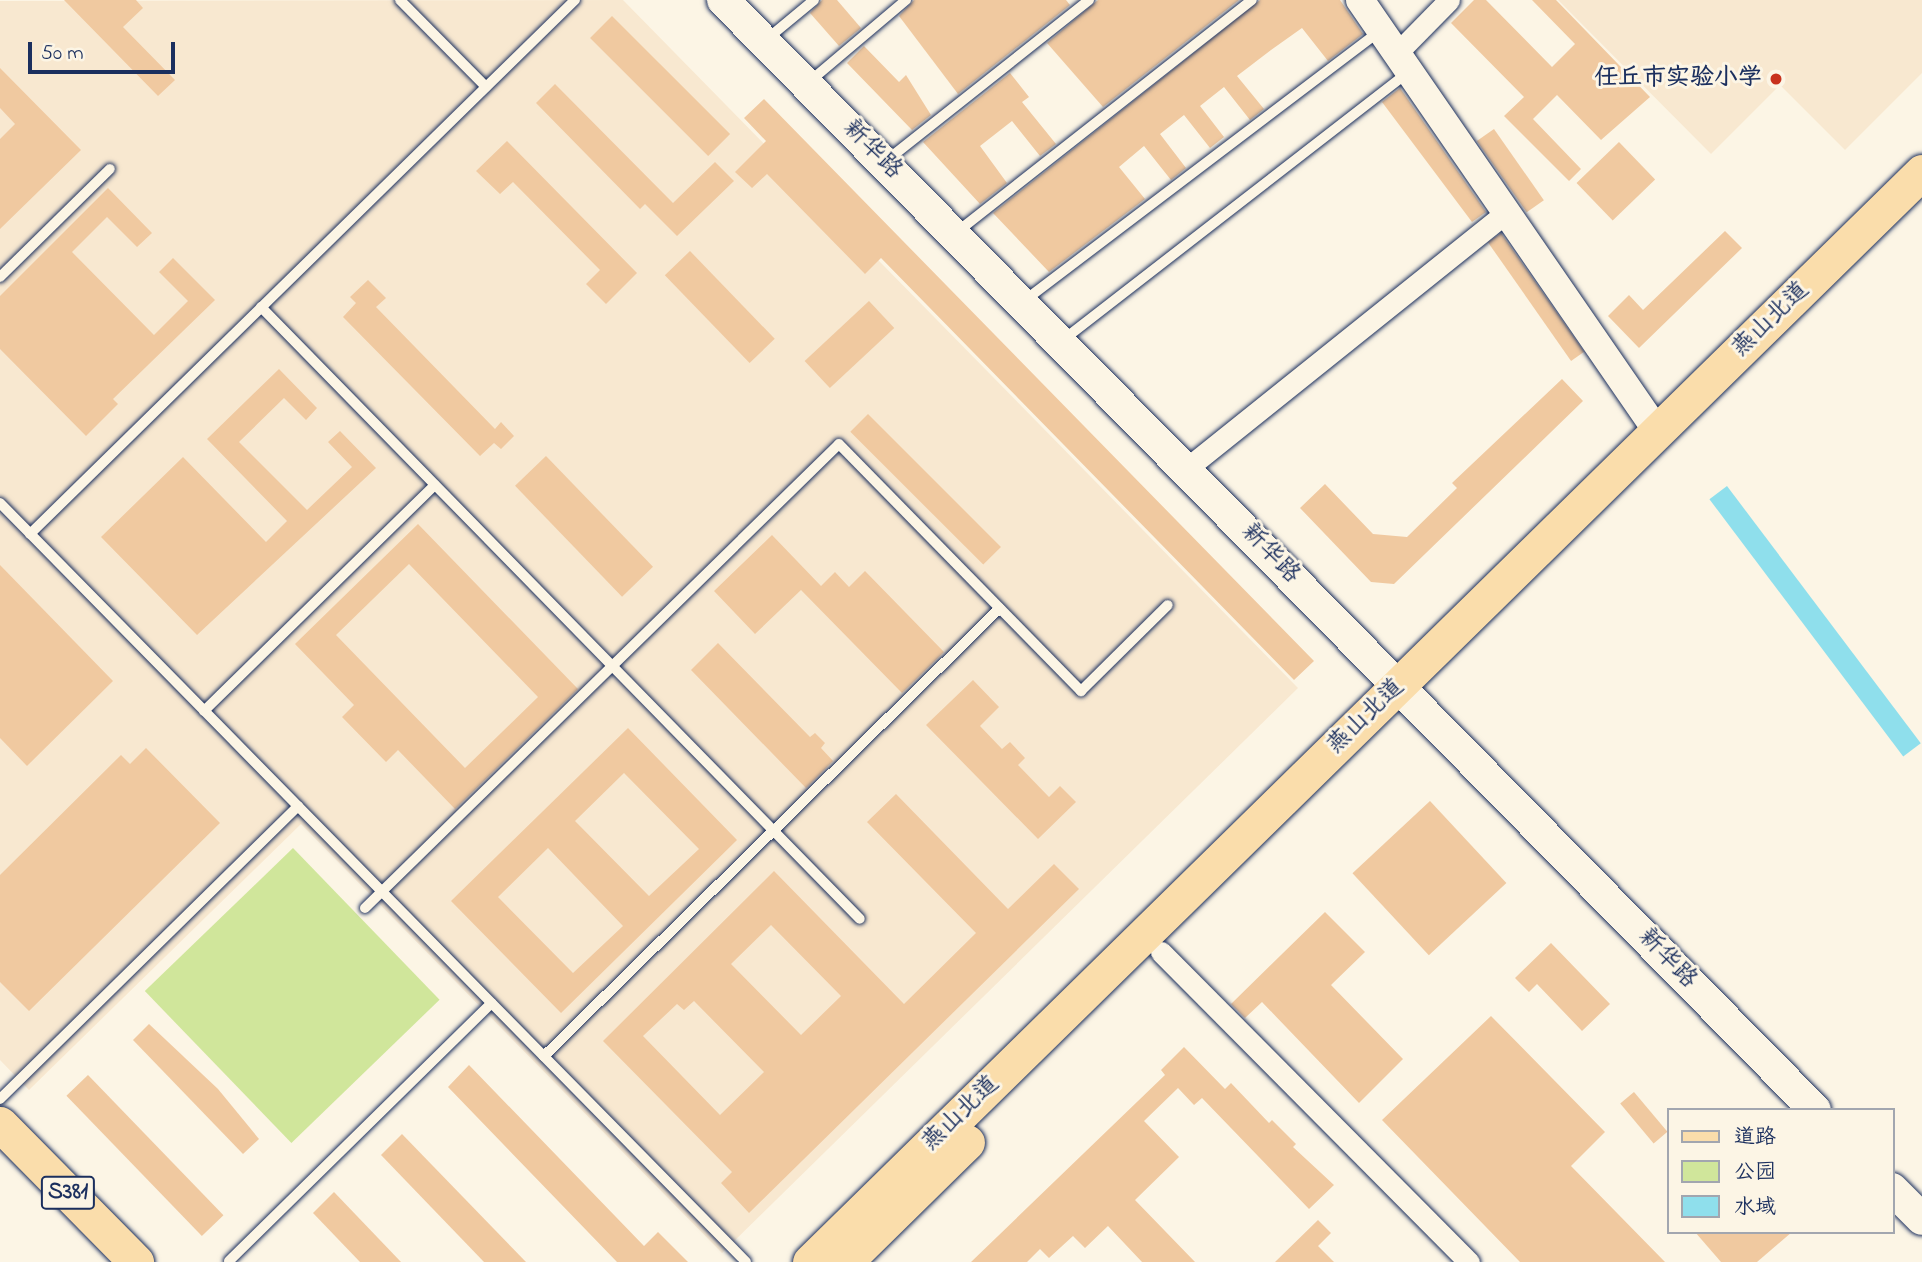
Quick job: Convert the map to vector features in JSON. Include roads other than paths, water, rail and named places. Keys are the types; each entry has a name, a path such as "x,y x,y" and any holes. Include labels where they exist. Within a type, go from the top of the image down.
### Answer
{"main road":[{"name":"新华路","path":"723,0 1813,1108"},
{"name":"燕山北道","path":"845,1262 1161,952 1657,432 1922,172"},
{"name":"燕山北道","path":"810,1262 1922,205"},
{"name":"S381","path":"0,1124 136,1262"},
{"name":"S381","path":"0,1154 106,1262"},
{"path":"1894,1191 1922,1219"}],"street":[{"path":"1360,0 1657,432"},
{"path":"1396,51 1449,0"},
{"path":"1186,469 1505,213"},
{"path":"1161,952 1461,1259"}],"lane":[{"path":"400,0 486,87"},
{"path":"30,534 575,0"},
{"path":"764,41 814,0"},
{"path":"807,85 906,0"},
{"path":"884,163 1089,0"},
{"path":"955,234 1252,0"},
{"path":"1022,302 1396,51"},
{"path":"1061,341 1396,51"},
{"path":"0,277 110,169"},
{"path":"261,307 860,919"},
{"path":"365,908 839,444 1081,691 1168,605"},
{"path":"204,711 435,485"},
{"path":"0,503 747,1262"},
{"path":"544,1056 1000,608"},
{"path":"0,1099 298,806"},
{"path":"229,1261 492,1003"}],"water":[{"path":"1727,486 1921,743 1903,756 1709,499"}],"place":[{"name":"任丘市实验小学","path":"1776,79"}]}
